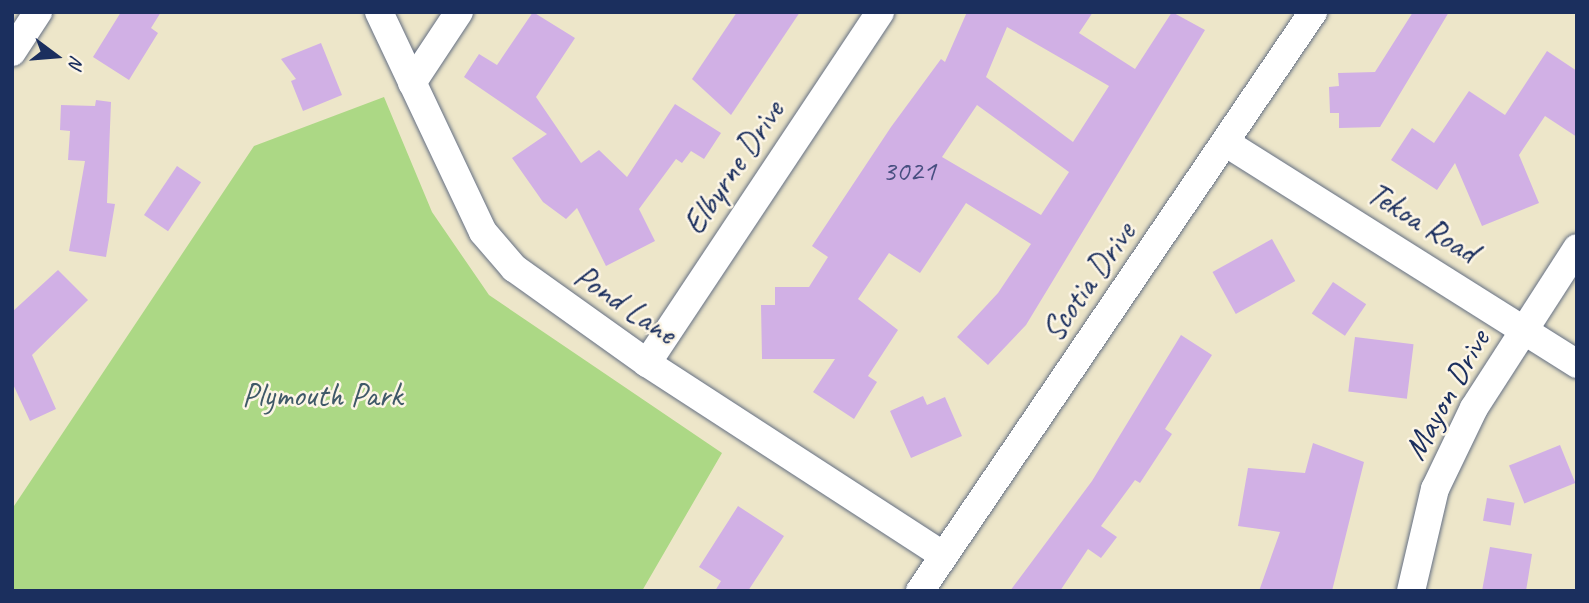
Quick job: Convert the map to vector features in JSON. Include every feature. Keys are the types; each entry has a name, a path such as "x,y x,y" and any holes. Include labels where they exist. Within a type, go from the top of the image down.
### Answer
{"street":[{"path":"12,52 38,12"},
{"name":"Pond Lane","path":"379,12 483,232 549,297 943,555"},
{"path":"412,83 459,12"},
{"name":"Elbyrne Drive","path":"647,363 880,12"},
{"name":"Scotia Drive","path":"920,591 1228,144 1313,12"},
{"name":"Tekoa Road","path":"1228,144 1577,364"},
{"name":"Mayon Drive","path":"1411,591 1435,489 1474,408 1577,248"}],"green space":[{"name":"Plymouth Park","path":"384,97 432,212 489,295 722,453 642,591 12,591 12,509 254,146"}],"building":[{"path":"121,12 161,12 151,28 158,33 129,80 93,57"},
{"path":"533,12 575,38 536,97 581,163 599,150 627,177 675,104 721,133 704,159 691,151 682,163 676,159 639,209 655,241 606,266 577,208 566,219 543,202 512,158 547,134 464,77 479,54 497,65"},
{"path":"737,12 800,12 731,115 692,79"},
{"path":"967,12 1093,12 1079,33 1135,69 1172,12 1205,30 1026,325 988,365 957,337 998,293 1031,244 966,203 920,273 889,253 858,299 898,330 868,376 877,382 854,419 813,392 835,359 762,359 761,305 775,305 775,287 809,287 828,257 812,246 891,127 941,59 945,62","holes":["1007,27 1109,86 1073,142 986,77","977,105 1069,172 1041,215 942,157"]},
{"path":"1413,12 1449,12 1380,127 1339,128 1339,113 1330,113 1329,87 1339,86 1338,73 1375,72"},
{"path":"321,43 342,95 303,111 291,81 296,79 281,59"},
{"path":"1547,51 1577,71 1577,137 1545,116 1519,155 1539,203 1482,226 1455,163 1437,190 1391,160 1412,128 1434,143 1469,91 1505,115"},
{"path":"96,100 111,102 107,203 115,204 106,257 69,251 85,161 68,160 70,131 60,130 61,105 95,106"},
{"path":"177,166 201,182 168,231 144,215"},
{"path":"1272,239 1295,281 1236,314 1213,272"},
{"path":"58,270 88,300 32,355 56,409 30,421 12,382 12,312"},
{"path":"1333,282 1366,304 1345,336 1312,314"},
{"path":"1181,335 1212,355 1165,429 1172,434 1140,483 1135,480 1101,526 1117,537 1101,558 1088,549 1060,591 1010,591 1092,481"},
{"path":"1355,337 1414,344 1407,399 1348,392"},
{"path":"923,396 927,405 945,397 962,436 911,458 890,411"},
{"path":"1313,443 1364,462 1332,591 1259,591 1280,532 1238,526 1248,468 1305,473"},
{"path":"1560,445 1575,483 1524,504 1509,466"},
{"path":"1487,498 1515,503 1511,526 1483,521"},
{"path":"738,506 784,536 748,591 715,591 721,581 699,567"},
{"path":"1490,547 1532,554 1526,591 1482,591"}]}
